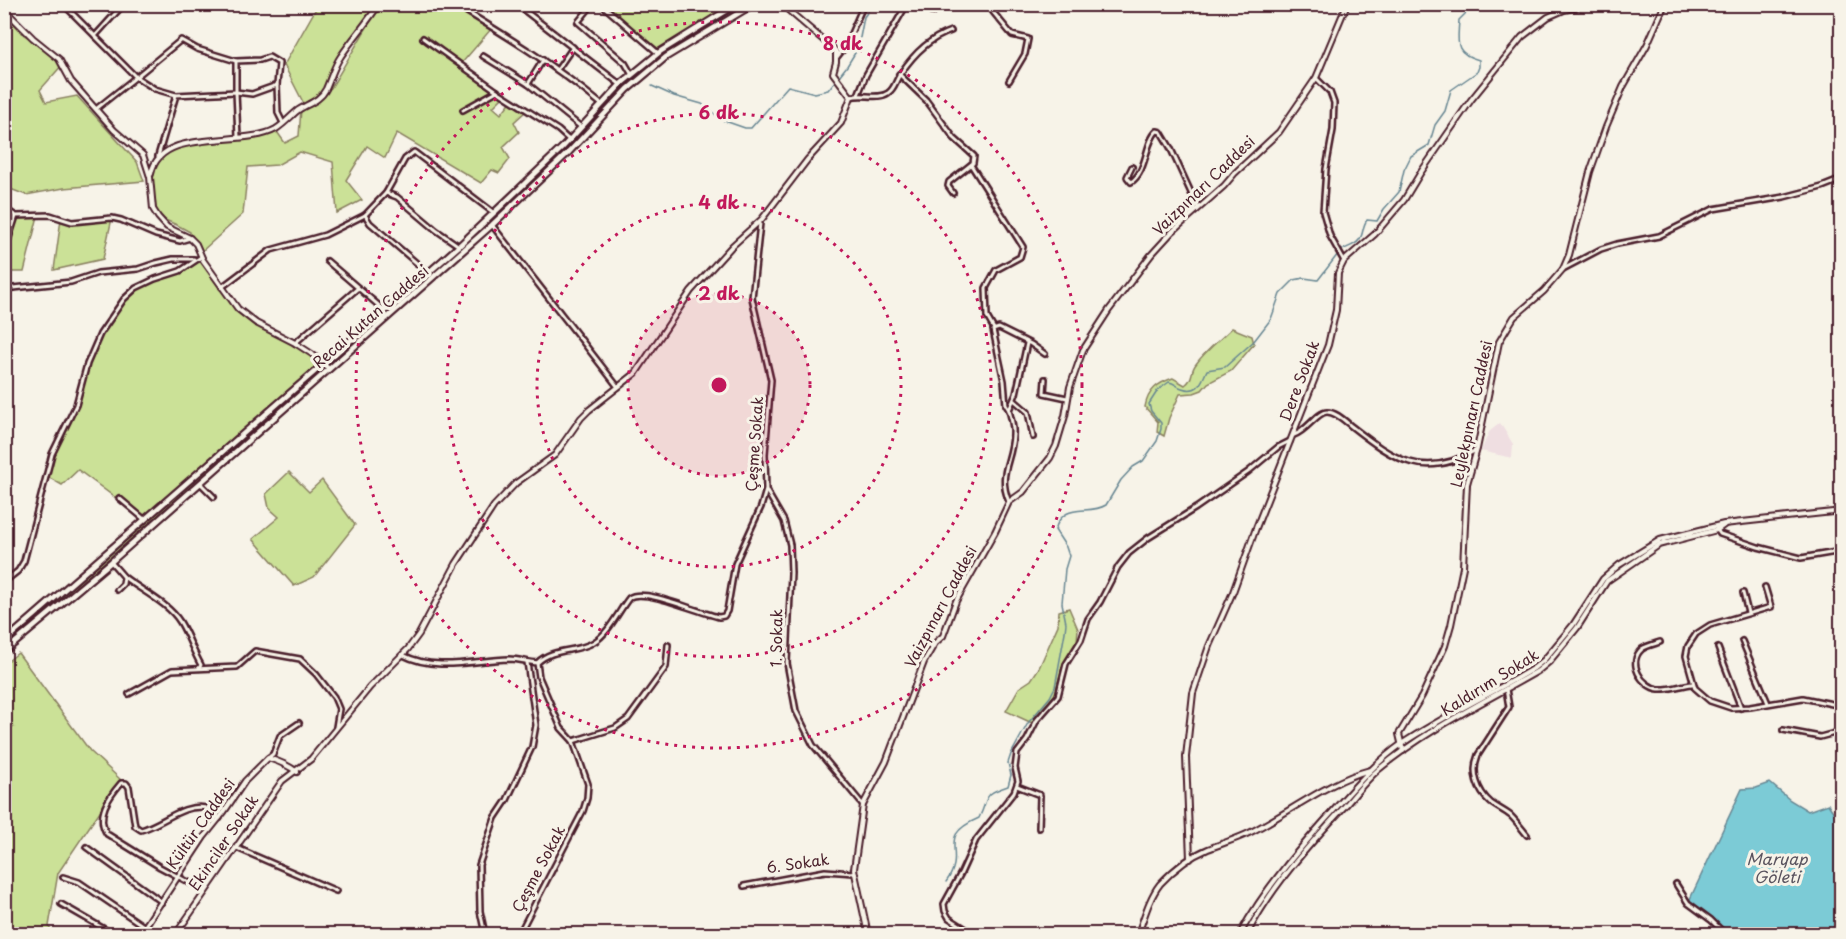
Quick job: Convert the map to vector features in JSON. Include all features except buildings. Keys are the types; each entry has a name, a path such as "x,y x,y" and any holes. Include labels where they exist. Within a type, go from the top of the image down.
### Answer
{"main road":[{"name":"Recai Kutan Caddesi","path":"4,642 459,246 569,140 632,75 658,53 737,4"},
{"name":"Recai Kutan Caddesi","path":"4,651 111,562 492,225 569,152 628,89 666,57 754,4"}],"street":[{"path":"63,4 136,77 155,89 176,95 236,92 252,94 278,86"},
{"path":"95,36 124,4"},
{"path":"150,177 153,163 167,149 262,134 276,129 318,99 325,91 336,63 379,4"},
{"path":"454,4 543,60 602,105"},
{"path":"516,4 621,85"},
{"path":"601,4 658,53"},
{"path":"781,4 836,51 834,77 851,98 858,95 888,94 899,74 927,44 951,31"},
{"path":"837,57 845,47 864,4"},
{"path":"858,95 866,75 906,4"},
{"path":"919,4 933,12"},
{"name":"Vaizpınarı Caddesi","path":"868,934 854,873 863,805 886,762 924,662 935,644 944,636 956,601 995,532 1009,502 1023,492 1050,458 1062,428 1067,398 1083,350 1109,310 1151,255 1172,232 1190,218 1279,132 1316,78 1347,4"},
{"name":"Leylekpınarı Caddesi","path":"1401,744 1399,734 1422,696 1445,645 1451,625 1463,567 1467,484 1477,449 1501,337 1514,317 1544,291 1563,269 1569,255 1590,172 1606,127 1623,87 1647,45 1665,4"},
{"path":"1316,78 1330,92 1334,103 1323,212 1330,236 1344,261 1376,234 1404,200 1420,172 1471,100 1522,37 1548,17 1564,10 1591,5"},
{"path":"588,10 578,22 625,63 632,75"},
{"path":"5,11 33,38 59,58 71,81 114,130 143,155 150,177 153,209 167,227 190,238 196,244 201,257 238,309 256,323 296,343 329,369"},
{"path":"993,12 1012,35 1028,39 1025,54 1009,81"},
{"path":"423,38 497,91 558,130 569,140"},
{"path":"96,109 181,40 197,49 236,61 260,60 269,57 279,63 278,113 283,123"},
{"path":"557,70 573,47"},
{"path":"483,56 528,84 581,127"},
{"path":"528,84 543,60"},
{"path":"236,61 238,137"},
{"path":"899,74 935,110 954,138 974,156 975,160 949,182 948,186 952,193"},
{"path":"463,110 497,91"},
{"path":"158,156 176,95"},
{"name":"Ekinciler Sokak","path":"176,934 237,848 271,795 288,775 297,772 311,759 370,687 403,655 418,634 456,564 494,506 516,483 555,455 581,418 641,367 680,305 696,285 732,246 762,219 808,159 841,123 851,98"},
{"path":"1132,166 1127,177 1131,182 1136,178 1148,154 1153,135 1157,131 1161,132 1198,208"},
{"path":"222,287 271,250 325,235 365,215 386,193 405,159 414,152 494,213"},
{"path":"970,165 1023,247 1020,257 996,270 986,288 987,317 994,329 993,334 1013,438 1003,485 1009,502"},
{"path":"1563,269 1601,249 1653,238 1713,209 1784,197 1842,179"},
{"path":"386,193 397,197 459,246"},
{"path":"4,208 16,216 50,215 72,222 112,218 156,236 180,241 190,238"},
{"path":"365,215 370,223 427,272"},
{"path":"4,253 16,216"},
{"name":"Çeşme Sokak","path":"519,934 586,801 588,784 573,741 561,728 538,677 537,663 560,651 595,642 629,598 634,595 654,597 719,617 724,616 727,611 735,564 761,507 766,490 765,454 771,380 752,298 759,224 762,219"},
{"path":"492,225 618,387"},
{"path":"4,290 71,282 98,273 138,269 173,259 201,257"},
{"path":"4,582 18,571 24,561 52,454 76,405 87,363 100,334 124,299 136,288 180,271 195,259"},
{"path":"327,261 384,310"},
{"name":"Dere Sokak","path":"1190,859 1186,757 1193,693 1209,646 1233,592 1328,345 1335,318 1338,273 1344,261"},
{"path":"296,343 358,288"},
{"path":"994,329 999,328 1045,354"},
{"path":"1009,410 1014,400 1027,343"},
{"path":"1046,379 1044,393 1067,398"},
{"path":"1014,400 1028,412 1033,437"},
{"path":"1292,435 1304,431 1322,413 1329,412 1389,455 1420,464 1452,462 1477,449"},
{"path":"974,934 950,918 945,911 944,904 976,840 1017,786 1015,768 1017,753 1027,741 1037,720 1058,696 1064,670 1081,640 1086,623 1124,559 1158,531 1196,508 1278,447 1290,441"},
{"path":"200,483 214,497"},
{"name":"1. Sokak","path":"766,490 784,521 790,545 787,663 796,711 813,745 863,805"},
{"path":"119,498 144,519"},
{"name":"Kaldırım Sokak","path":"1247,934 1258,914 1287,874 1377,771 1403,751 1544,660 1573,626 1593,592 1610,572 1660,540 1724,524 1842,511"},
{"path":"1715,528 1720,534 1801,558 1842,551"},
{"path":"111,562 124,577 144,593 159,601 180,621 201,665 199,668"},
{"path":"117,590 123,584 124,577"},
{"path":"1765,587 1771,607 1710,625 1691,640 1686,656 1692,683 1702,695 1715,704 1725,707 1741,708 1803,698 1842,706"},
{"path":"1743,593 1748,613"},
{"path":"1742,641 1768,704"},
{"path":"1660,642 1643,648 1637,656 1635,663 1641,679 1659,689 1692,683"},
{"path":"573,741 615,728 628,719 666,667 668,645"},
{"path":"1718,648 1741,708"},
{"path":"129,694 172,670 237,667 255,651 300,659 316,674 334,697 339,709 336,729"},
{"path":"403,655 438,663 476,663 510,659 537,663"},
{"path":"485,934 480,911 479,865 495,818 520,774 535,734 536,725 527,662"},
{"path":"1505,687 1509,707 1478,755 1475,761 1475,773 1477,784 1487,798 1512,817 1527,835"},
{"name":"Kaldırım Sokak","path":"1138,934 1156,890 1169,875 1190,859 1206,849 1252,832 1322,791 1359,772 1370,769 1401,744 1456,710 1505,687"},
{"path":"267,758 273,754 280,736 299,723"},
{"path":"1783,730 1820,737 1842,731"},
{"path":"1401,744 1403,751"},
{"path":"267,758 290,766 297,772"},
{"name":"Kültür Caddesi","path":"140,934 204,837 245,781 267,758"},
{"path":"1240,934 1254,909 1296,852 1370,769 1377,771"},
{"path":"206,891 160,867 107,834 102,827 103,809 121,783 126,783 129,787 135,826 141,830 152,827 182,811 198,807 206,808 210,814 220,818"},
{"path":"1017,786 1040,795 1039,828"},
{"path":"86,847 162,903"},
{"path":"237,848 336,891"},
{"name":"6. Sokak","path":"744,886 825,871 854,873"},
{"path":"63,877 79,882 144,927"},
{"path":"1676,884 1688,903 1725,934"},
{"path":"61,904 113,934"}],"shaded area":[{"path":"1500,423 1513,444 1512,458 1481,451 1489,432"}],"green space":[{"path":"318,5 374,5 371,17 339,59 325,91 331,88 380,5 454,5 492,28 461,64 505,95 493,107 501,114 512,100 527,110 514,122 519,132 503,147 510,159 499,173 492,170 481,183 397,133 385,158 367,146 346,180 362,200 337,213 333,162 300,152 277,165 248,167 243,214 202,251 190,238 190,232 158,217 151,186 153,163 174,147 262,134 275,129 285,143 299,136 301,109 305,106 284,65"},
{"path":"604,5 730,5 660,50"},
{"path":"4,13 24,35 38,43 63,64 40,90 46,102 77,96 137,162 144,181 64,188 26,195 5,187"},
{"path":"4,208 16,216 38,216 24,272 5,272 13,230 5,253"},
{"path":"112,218 103,259 54,270 61,219 72,222"},
{"path":"489,222 330,364 328,362 481,227"},
{"path":"203,260 230,297 247,315 295,343 323,363 144,519 78,470 62,485 46,476 72,415 91,353 106,325 128,295 155,279"},
{"path":"1232,328 1252,336 1254,344 1231,371 1208,383 1202,390 1180,394 1164,436 1157,432 1158,422 1145,407 1151,392 1158,385 1173,378 1185,385 1190,380 1194,367 1200,359"},
{"path":"321,368 324,370 5,649 5,645"},
{"path":"289,472 309,492 322,480 355,525 314,577 294,586 253,539 279,517 269,508 266,494"},
{"path":"1069,608 1078,629 1077,641 1063,664 1055,694 1032,723 1006,711 1019,688 1031,680 1039,668 1058,625 1059,611"},
{"path":"18,653 90,751 121,780 58,873 49,926 52,934 5,934 4,729 13,727 5,724 4,664"}],"water":[{"name":"Maryap Göleti","path":"1770,783 1790,800 1808,811 1828,804 1834,813 1841,813 1842,929 1836,934 1768,932 1733,934 1725,931 1689,901 1742,789 1756,788"}],"waterway":[{"path":"652,86 674,96 702,104 722,120 751,128 788,86 815,93 828,90 858,48 864,17 873,4"},
{"path":"1341,251 1359,240 1367,220 1377,221 1399,192 1404,170 1411,156 1429,145 1435,125 1445,111 1451,90 1477,72 1479,60 1465,54 1459,46 1459,20 1467,12 1465,4"},
{"path":"946,882 954,862 954,839 965,825 979,818 990,794 1008,786 1011,775 1008,763 1011,754 1028,723 1050,697 1055,687 1066,623 1062,603 1065,569 1069,556 1055,530 1059,521 1070,512 1106,505 1121,480 1133,467 1143,461 1157,441 1161,429 1161,423 1151,411 1149,404 1158,390 1169,382 1188,389 1196,388 1207,370 1225,367 1254,341 1271,319 1280,294 1294,280 1304,278 1318,280 1338,254"}]}
